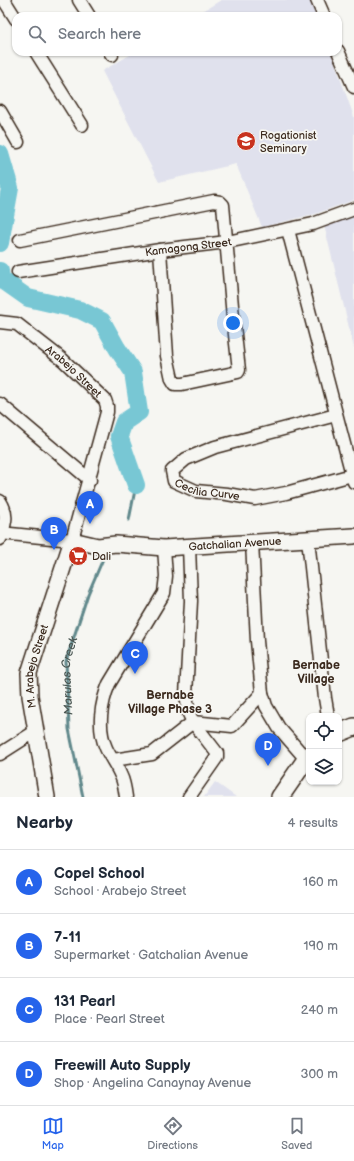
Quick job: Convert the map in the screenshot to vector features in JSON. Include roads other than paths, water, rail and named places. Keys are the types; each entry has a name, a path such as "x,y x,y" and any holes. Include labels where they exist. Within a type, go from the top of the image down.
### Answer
{"main road":[{"path":"342,732 354,727"},
{"path":"286,794 306,759"}],"street":[{"path":"4,0 12,13"},
{"path":"79,0 86,12"},
{"path":"317,0 322,12"},
{"path":"38,56 82,126"},
{"path":"341,56 354,86"},
{"path":"0,111 18,142"},
{"path":"20,240 214,201 220,202 223,205 239,370 236,374 175,384 172,379 167,356 160,250"},
{"name":"Kamagong Street","path":"18,272 160,250 227,242 313,224 354,209"},
{"path":"288,230 353,479"},
{"name":"Arabejo Street","path":"0,322 17,324 63,360 105,400 107,406 107,412 90,480 72,540"},
{"path":"0,404 90,480"},
{"name":"Cecilia Curve","path":"336,415 215,448 186,459 172,471 174,481 196,491 255,499 353,479"},
{"path":"0,501 6,510 6,517 1,535"},
{"name":"Gatchalian Avenue","path":"1,535 72,540 98,539 116,544 164,548 354,536"},
{"path":"308,539 328,713"},
{"name":"M. Arabejo Street","path":"47,797 30,696 29,673 72,540"},
{"path":"252,542 257,641 262,693 266,706 279,728 306,756"},
{"path":"189,546 190,601 186,695 189,714 193,722 217,753 217,757 189,797"},
{"path":"126,797 121,777 106,747 102,735 102,707 104,695 117,669 164,593 166,576 164,548"},
{"path":"113,760 152,754 193,722 232,726 262,693"},
{"path":"0,754 36,731"}],"waterway":[{"name":"Marulas Creek","path":"0,154 10,188 0,243"},
{"name":"Marulas Creek","path":"0,271 1,279 28,298 80,310 102,321 117,348 133,372 139,412 124,422 119,436 136,485"},
{"name":"Marulas Creek","path":"129,520 136,485"},
{"name":"Marulas Creek","path":"83,797 69,729 66,661 88,594 103,559"}],"place":[{"name":"Rogationist Seminary","path":"246,141"},
{"name":"Copel School","path":"90,524"},
{"name":"7-11","path":"54,550"},
{"name":"Dali","path":"78,556"},
{"name":"131 Pearl","path":"135,674"},
{"name":"Freewill Auto Supply","path":"268,766"}],"district":[{"name":"Bernabe Village","path":"316,672"},
{"name":"Bernabe Village Phase 3","path":"170,702"}]}
